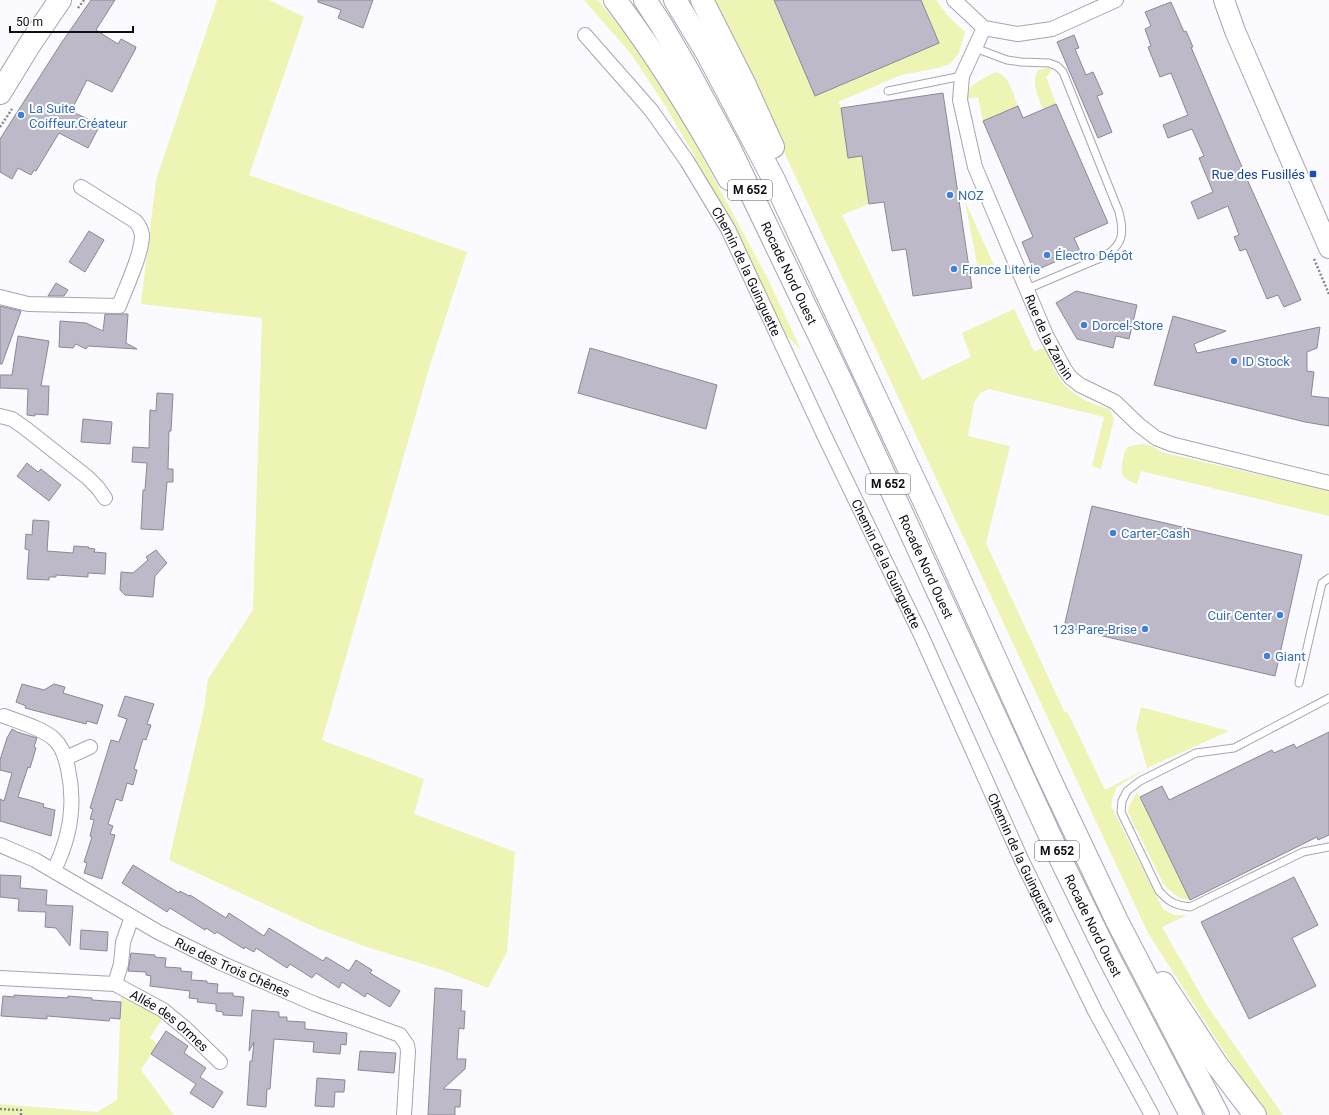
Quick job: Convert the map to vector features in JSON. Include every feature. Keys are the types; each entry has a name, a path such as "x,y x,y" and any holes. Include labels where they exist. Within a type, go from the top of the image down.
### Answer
{"main road":[{"path":"0,93 30,44 60,0"},
{"path":"615,0 638,30 701,127 843,385"},
{"name":"Rocade Nord Ouest","path":"645,0 687,69 728,145 843,385 1062,862 1107,954 1191,1115"},
{"name":"Rocade Nord Ouest","path":"675,0 707,52 773,178 926,507 1047,773 1117,921 1218,1115"},
{"path":"702,0 744,83 775,152 787,184 804,243"},
{"path":"1224,0 1234,31 1329,248"},
{"path":"1117,921 1142,951 1217,1065 1255,1115"},
{"path":"1107,954 1153,1066 1177,1115"}],"street":[{"path":"954,0 984,28 1018,34 1052,29 1116,0"},
{"name":"Rue de la Zamin","path":"984,28 962,76 960,100 975,166 1046,335 1071,378 1080,385 1115,402 1139,425 1156,438 1171,444 1329,483"},
{"name":"Chemin de la Guinguette","path":"585,35 651,110 687,161 728,229 824,437 921,635 1022,861 1095,1011 1152,1115"},
{"path":"0,297 28,304 119,306 132,273 141,242 142,234 140,227 135,221 81,187"},
{"path":"0,416 12,419 25,428 87,477 105,498"},
{"path":"4,716 46,733 54,739 66,758 72,793 71,819 64,846 54,870"},
{"path":"66,758 90,747"},
{"name":"Rue des Trois Chênes","path":"0,845 54,870 180,944 248,976 347,1017 400,1035 407,1044 408,1051 404,1115"},
{"name":"Allée des Ormes","path":"115,984 121,964 124,937 132,917"},
{"name":"Allée des Ormes","path":"0,978 115,984 151,1002 163,1010 186,1029 220,1062"}],"lane":[{"path":"975,48 1007,60 1049,63 1057,66 1063,72 1116,205 1122,225 1120,241 1114,250 1105,256 1027,289"},
{"path":"888,91 962,76"},
{"path":"1299,683 1322,584 1329,578"},
{"path":"1329,698 1234,748 1196,753 1140,781 1128,791 1122,801 1121,812 1159,891 1168,900 1178,906 1190,907 1303,852 1329,847"}],"path":[{"path":"0,1109 21,1110 21,1115"},
{"path":"5,1109 5,1115"}],"green space":[{"path":"217,0 269,0 304,17 249,175 467,252 430,365 322,740 424,779 414,814 515,852 507,952 488,988 445,971 364,946 314,927 169,860 204,709 208,679 253,610 262,318 141,304 156,180"},
{"path":"584,0 598,0 628,37 683,121 767,277 801,350 785,334 694,155 666,107 632,55"},
{"path":"715,0 774,0 815,96 939,43 921,0 936,0 948,16 965,32 959,53 950,64 938,68 901,75 838,102 841,108 848,157 862,156 869,204 842,215 922,380 971,357 962,333 1014,309 1034,351 1045,348 1058,376 1068,389 1085,400 1110,409 1114,420 1101,469 1092,466 1104,417 989,389 980,393 974,403 968,436 1010,446 986,543 1064,711 1068,713 1105,790 1147,768 1117,787 1111,806 1163,909 1174,915 1187,915 1162,927 1206,1004 1283,1115 1268,1115 1252,1095 1148,933 770,122 740,51"},
{"path":"1048,68 1052,70 1046,77 1056,104 1043,109 1037,94 1035,80 1038,70"},
{"path":"996,72 1005,77 1008,81 1018,106 983,121 978,97 965,99 973,85"},
{"path":"965,201 995,268 979,275"},
{"path":"1143,444 1152,446 1161,452 1329,491 1329,516 1141,471 1137,484 1125,478 1122,472 1122,464 1124,453 1127,448"},
{"path":"1141,707 1229,731 1147,768 1136,729"},
{"path":"1137,792 1190,900 1181,898 1169,890 1163,883 1128,812 1129,806"},
{"path":"121,996 163,1017 150,1038 158,1044 141,1070 174,1115 0,1115 0,1104 97,1112 117,1100"}],"building":[{"path":"91,0 115,0 96,30 118,44 121,39 136,47 135,50 112,92 87,80 71,111 100,125 88,148 59,133 36,171 34,170 31,175 18,168 12,179 0,172 0,139 60,45"},
{"path":"318,0 373,0 363,28 338,18 341,10 318,2"},
{"path":"774,0 921,0 939,43 815,96"},
{"path":"1171,2 1184,32 1186,31 1193,47 1191,47 1247,179 1301,300 1284,307 1278,295 1267,299 1246,249 1240,251 1234,237 1239,235 1228,206 1198,219 1191,202 1213,192 1199,158 1204,156 1192,129 1168,138 1163,125 1188,115 1171,73 1160,77 1148,47 1151,46 1145,29 1151,26 1145,12"},
{"path":"1074,35 1079,48 1075,49 1086,75 1093,72 1103,94 1097,96 1112,132 1098,138 1057,42"},
{"path":"943,93 972,288 913,296 906,249 892,251 884,202 869,204 862,156 848,158 841,108"},
{"path":"1056,104 1108,223 1074,238 1080,251 1034,271 1022,242 1033,237 983,121 1018,106 1023,118"},
{"path":"89,231 104,240 85,272 69,262"},
{"path":"56,283 68,290 64,296 48,296"},
{"path":"1076,291 1137,305 1129,339 1116,336 1113,348 1077,339 1056,303"},
{"path":"0,306 21,311 2,364 0,364"},
{"path":"105,314 128,314 126,343 137,349 88,346 86,349 76,344 73,348 59,347 60,321 86,323 103,331"},
{"name":"ID Stock","path":"1173,316 1226,331 1194,344 1197,353 1320,327 1317,348 1307,352 1307,371 1314,372 1311,396 1329,398 1329,426 1305,422 1154,385"},
{"path":"18,336 49,341 41,386 49,386 48,415 27,415 28,389 0,388 0,375 12,375"},
{"path":"590,348 717,385 706,429 578,393"},
{"path":"157,393 173,394 171,431 169,431 168,469 173,469 173,482 167,482 163,530 141,529 143,490 145,490 147,463 132,462 133,447 149,448 150,410 156,411"},
{"path":"83,419 112,422 110,444 81,442"},
{"path":"27,463 38,472 41,469 61,485 49,501 17,476"},
{"path":"1092,506 1302,555 1275,676 1064,627"},
{"path":"33,520 49,521 47,551 73,553 74,546 89,547 88,548 95,549 94,552 106,553 105,574 88,573 88,577 56,575 56,577 49,577 49,580 27,579 29,550 25,549 26,534 32,535"},
{"path":"156,550 167,563 155,576 153,597 125,595 120,590 121,572 133,573 148,560 146,557"},
{"path":"22,684 44,690 54,684 65,687 63,693 103,705 97,724 87,721 86,724 25,708 26,706 16,702"},
{"path":"125,696 154,704 147,724 151,725 146,740 143,739 134,769 137,770 133,785 127,783 122,801 116,799 108,824 113,826 110,834 115,835 102,879 84,873 87,863 84,862 92,837 90,836 94,820 90,819 93,809 90,808 111,740 119,742 127,719 118,716"},
{"path":"12,729 37,738 34,747 36,748 30,768 28,767 18,797 44,804 43,807 55,810 51,836 0,821 0,799 4,801 12,773 0,770 0,760 7,738"},
{"path":"1329,732 1329,835 1318,840 1317,837 1190,900 1140,797 1162,786 1169,800 1272,750 1274,753 1294,744 1296,748"},
{"path":"133,865 179,893 180,891 189,896 190,895 226,918 229,913 264,936 269,928 323,961 326,957 349,971 356,960 372,970 370,973 400,991 390,1007 367,993 365,997 342,982 339,988 316,973 312,978 290,964 287,968 256,948 254,952 245,947 244,949 217,932 215,934 206,928 205,930 170,908 167,912 122,883"},
{"path":"0,875 21,876 20,888 47,890 46,905 73,906 70,946 56,928 45,927 46,912 18,911 19,899 0,897"},
{"path":"1294,877 1318,925 1292,938 1316,986 1249,1019 1201,922"},
{"path":"81,930 108,932 107,951 80,949"},
{"path":"131,953 155,955 155,957 166,958 165,967 181,968 181,971 192,972 191,980 207,981 207,983 218,984 217,993 233,993 233,996 244,997 242,1016 223,1015 223,1012 216,1011 216,1004 197,1002 198,999 189,998 190,991 150,986 151,976 146,975 146,972 128,971"},
{"path":"435,988 462,990 461,1011 465,1011 464,1029 459,1028 457,1059 466,1059 465,1069 443,1089 461,1090 460,1107 455,1107 455,1115 428,1115"},
{"path":"14,995 68,998 68,996 92,998 92,1000 121,1002 120,1019 110,1018 109,1021 47,1016 47,1019 1,1016 3,996 14,997"},
{"path":"252,1010 279,1012 279,1017 287,1017 287,1021 305,1022 305,1029 347,1033 346,1045 341,1044 340,1054 313,1052 314,1042 274,1039 270,1089 267,1089 266,1107 247,1105 250,1061 252,1061 254,1042 249,1051"},
{"path":"166,1031 188,1046 184,1053 206,1068 200,1077 223,1092 213,1108 190,1093 196,1084 151,1054"},
{"path":"360,1051 396,1053 394,1073 358,1070"},
{"path":"317,1078 345,1080 344,1092 335,1092 334,1107 315,1106"}],"place":[{"name":"La Suite Coiffeur.Créateur","path":"21,115"},
{"name":"Rue des Fusillés","path":"1313,174"},
{"name":"NOZ","path":"950,195"},
{"name":"Électro Dépôt","path":"1047,255"},
{"name":"France Literie","path":"954,269"},
{"name":"Dorcel-Store","path":"1084,325"},
{"name":"ID Stock","path":"1234,361"},
{"name":"Carter-Cash","path":"1113,533"},
{"name":"Cuir Center","path":"1280,615"},
{"name":"123 Pare-Brise","path":"1145,629"},
{"name":"Giant","path":"1267,656"}]}
